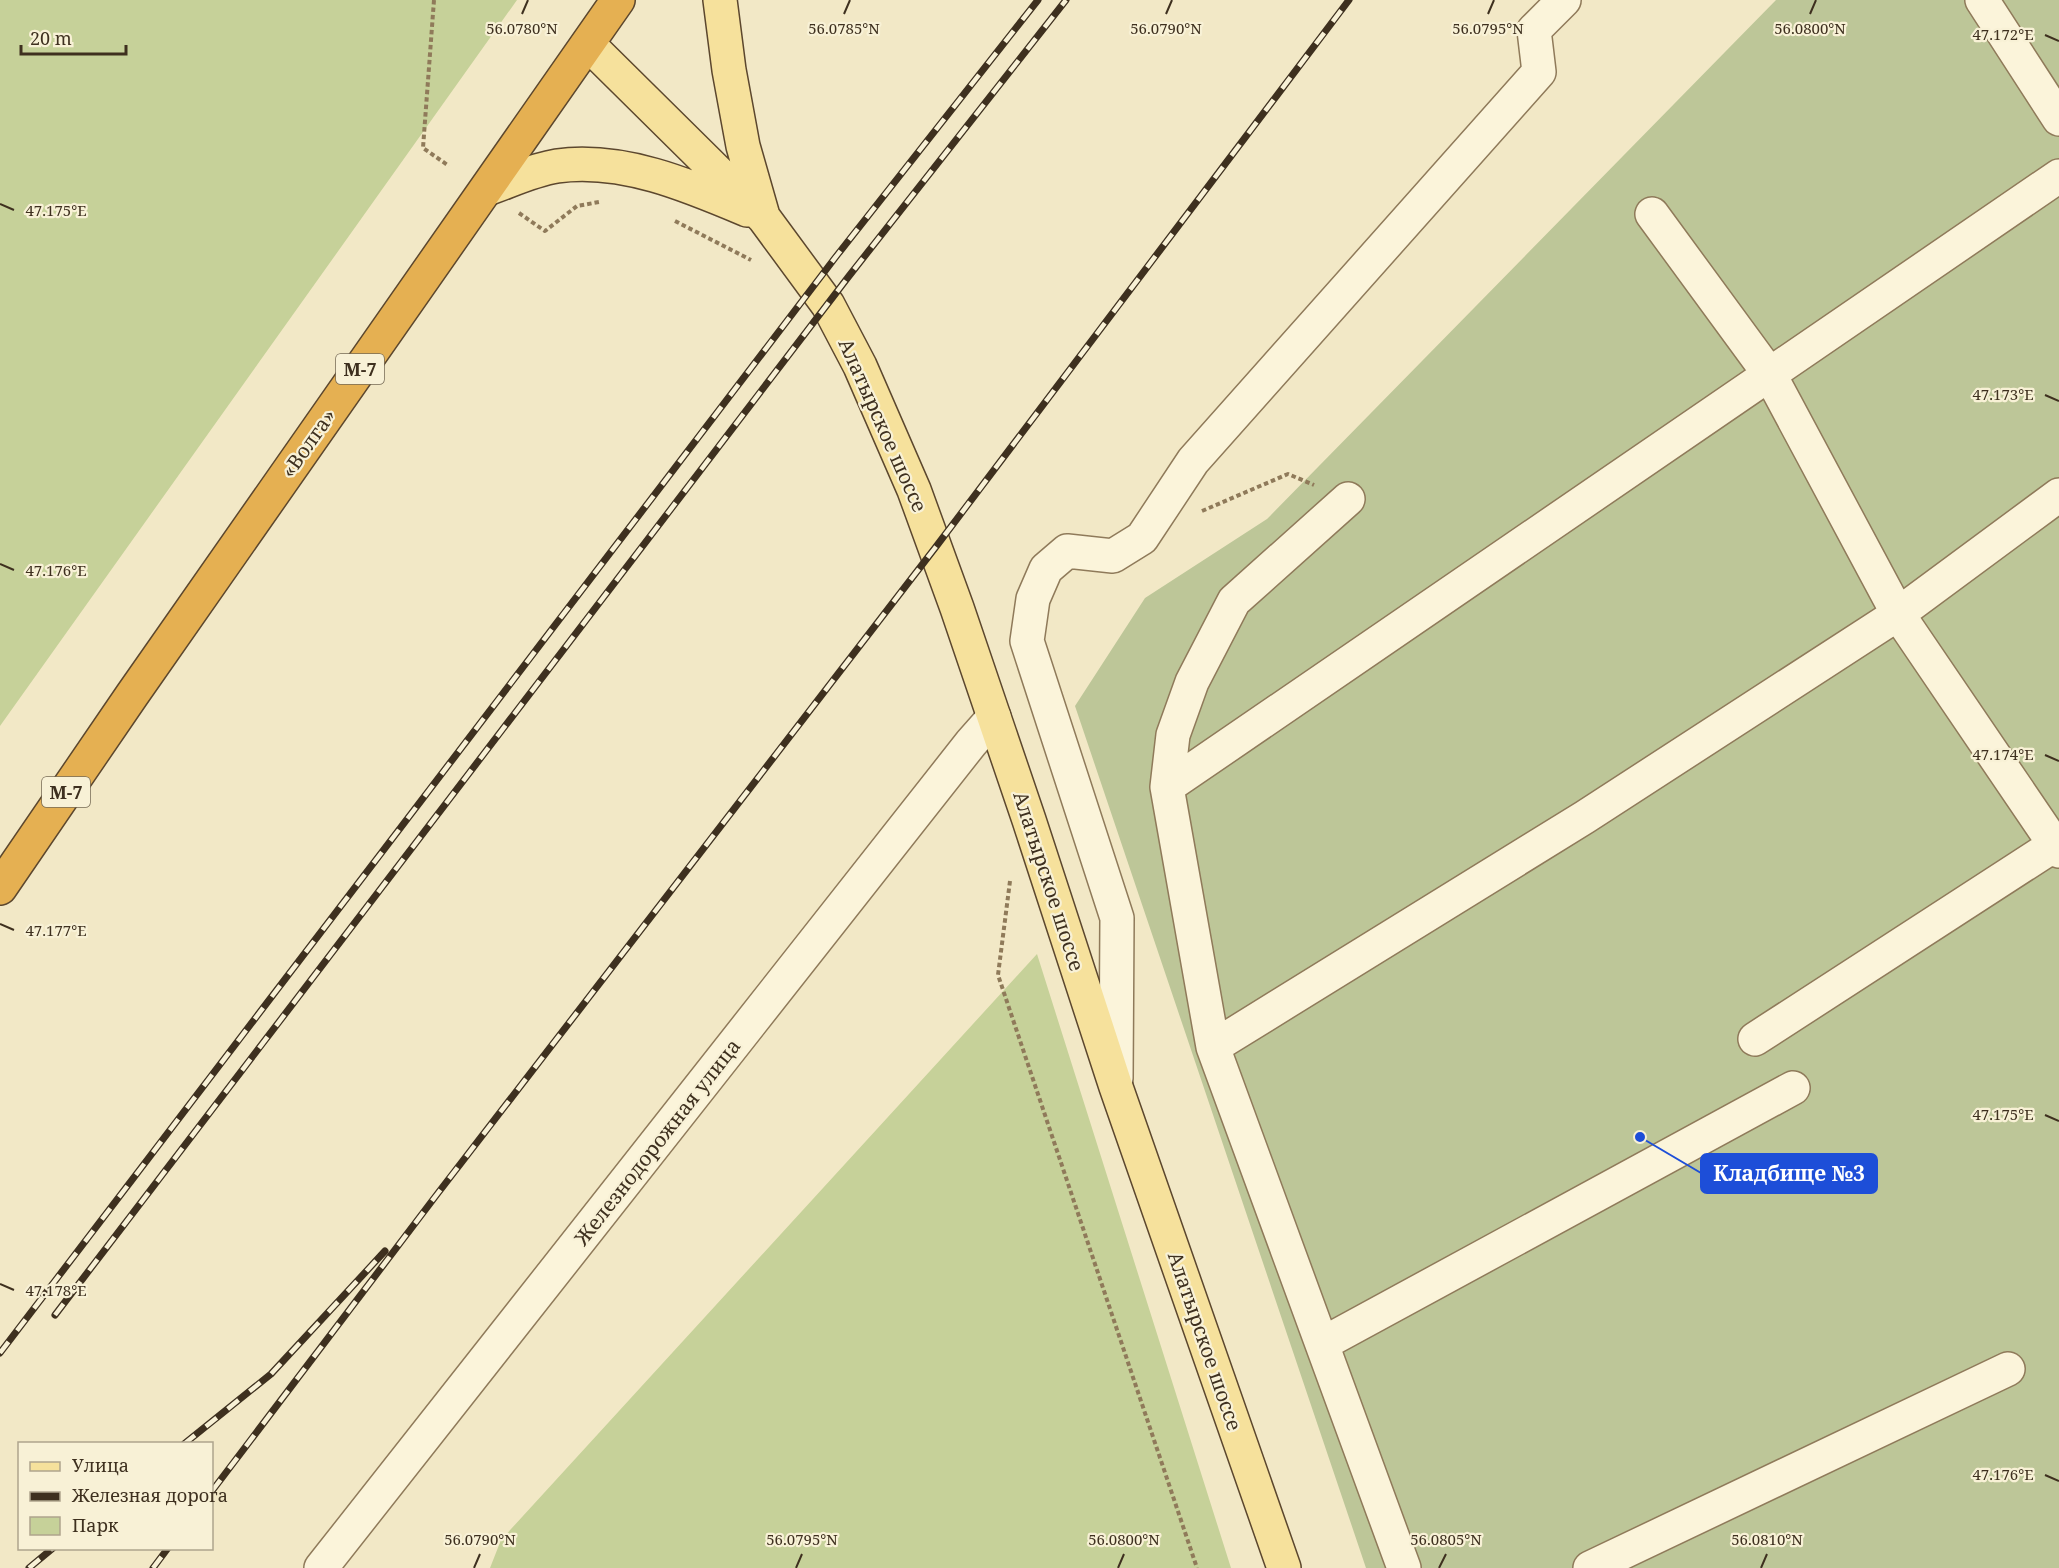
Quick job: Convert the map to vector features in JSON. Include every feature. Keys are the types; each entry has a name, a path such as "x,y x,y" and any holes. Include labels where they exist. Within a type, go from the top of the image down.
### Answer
{"highway":[{"name":"«Волга»","path":"0,888 145,676 618,0"}],"main road":[{"path":"720,0 729,70 743,146 764,218"},
{"path":"588,44 764,218"},
{"path":"487,189 556,166 594,165 649,174 700,190 764,218"},
{"name":"Алатырское шоссе","path":"764,218 824,298 860,366 914,490 994,717 1116,1087 1284,1568"}],"lane":[{"path":"1116,1087 1117,918 1027,641 1033,599 1046,568 1067,551 1113,556 1142,538 1193,461 1539,72 1534,30 1564,0"},
{"path":"1982,0 2059,119"},
{"path":"1167,787 2059,176"},
{"path":"1652,214 1770,375 1898,614 2058,846 1755,1039"},
{"path":"1213,1047 1585,817 1898,614 2059,495"},
{"path":"1348,499 1234,601 1192,682 1173,735 1167,787 1213,1047 1404,1568"},
{"name":"Железнодорожная улица","path":"321,1568 956,762 994,717"},
{"path":"1322,1344 1793,1088"},
{"path":"1590,1568 2008,1369"}],"path":[{"path":"434,0 423,148 449,166"},
{"path":"1194,515 1288,474 1348,499"}],"green space":[{"path":"0,0 517,0 0,726"},
{"path":"1776,0 2059,0 2059,1568 1366,1568 1075,706 1145,598 1267,519"},
{"path":"1037,954 1231,1568 490,1568 501,1540"}],"railway":[{"path":"0,1353 838,254 1038,0"},
{"path":"55,1315 849,276 1066,0"},
{"path":"213,1490 438,1193 935,548 1349,0"},
{"path":"186,1442 271,1374 385,1251"},
{"path":"29,1568 51,1550"},
{"path":"153,1568 166,1550"}],"place":[{"name":"Кладбище №3","path":"1640,1137"}]}
